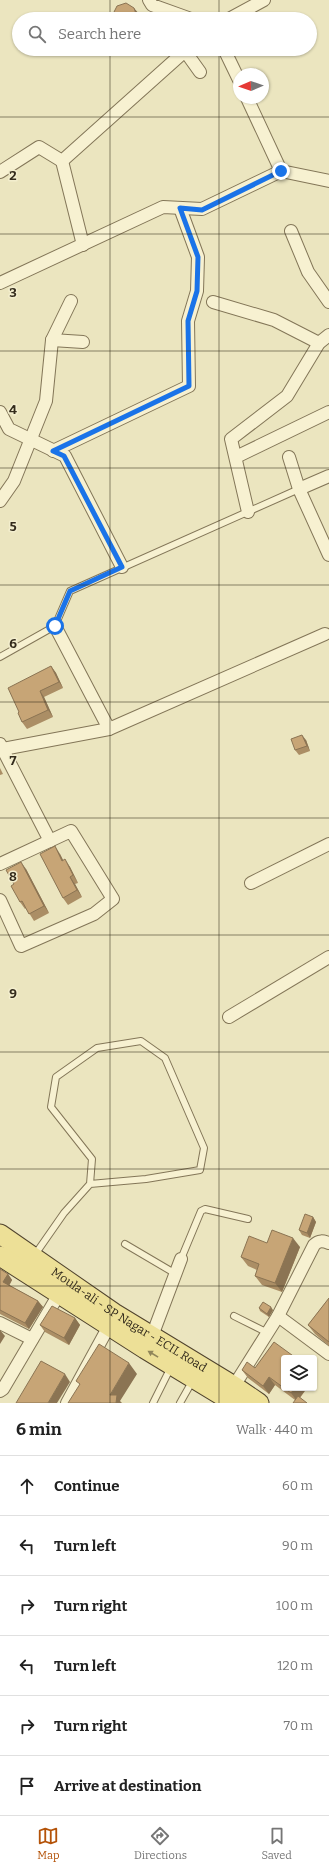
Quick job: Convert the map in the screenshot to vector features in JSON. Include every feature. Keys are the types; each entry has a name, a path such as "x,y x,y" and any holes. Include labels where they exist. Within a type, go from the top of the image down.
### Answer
{"main road":[{"name":"Moula-ali - SP Nagar - ECIL Road","path":"0,1234 30,1262 59,1294 194,1379 259,1403"},
{"name":"Moula-ali - SP Nagar - ECIL Road","path":"0,1256 30,1262 152,1336 234,1394"}],"street":[{"path":"149,0 152,5 172,12"},
{"path":"242,12 264,0"},
{"path":"62,161 179,56"},
{"path":"189,56 200,72"},
{"path":"227,56 233,68"},
{"path":"250,104 281,171"},
{"path":"0,172 39,147 62,161 83,245"},
{"path":"0,283 163,207 202,210 281,171 329,181"},
{"path":"53,451 189,386 188,321 197,291 198,257 180,208"},
{"path":"291,231 308,272 329,302"},
{"path":"0,501 14,481 46,401 52,340 71,301"},
{"path":"213,302 274,320 324,339 287,396 231,439 248,512"},
{"path":"52,340 83,342"},
{"path":"0,412 9,429 64,456 122,567"},
{"path":"236,457 329,412"},
{"path":"289,457 299,489 329,555"},
{"path":"299,489 329,476"},
{"path":"55,626 109,729"},
{"path":"50,841 1,747 109,729 328,634"},
{"path":"0,864 71,831 113,900 94,914 21,946 0,900"},
{"path":"251,883 329,844"},
{"path":"229,1017 329,957"},
{"path":"234,1394 278,1316 314,1245 317,1242 322,1241 329,1243"},
{"path":"152,1336 181,1259"},
{"path":"0,1391 4,1389 59,1294"},
{"path":"278,1316 329,1354"},
{"path":"0,1323 32,1339"},
{"path":"67,1403 109,1326"}],"lane":[{"path":"0,657 55,626 70,591 299,489"},
{"path":"30,1262 64,1213 90,1184 92,1159 51,1107 56,1077 97,1048 141,1041 165,1058 204,1148 200,1170 146,1179 90,1184"},
{"path":"181,1259 201,1210 206,1209 248,1219"},
{"path":"125,1244 176,1274"},
{"path":"234,1316 268,1333"},
{"path":"153,1403 172,1365"},
{"path":"180,1403 194,1379"}],"building":[{"path":"126,3 134,8 135,12 114,12 117,6"},
{"path":"51,666 59,682 40,691 48,710 22,722 8,688"},
{"path":"302,735 307,746 295,750 291,739"},
{"path":"55,846 62,861 65,859 73,875 70,877 77,890 63,898 40,854"},
{"path":"21,862 44,906 29,914 11,886 14,884 6,870"},
{"path":"305,1214 313,1217 307,1233 299,1230"},
{"path":"272,1230 293,1238 275,1283 255,1276 259,1264 241,1257 249,1236 267,1243"},
{"path":"0,1269 8,1274 3,1282 38,1301 25,1323 0,1310"},
{"path":"329,1298 329,1342 308,1325"},
{"path":"263,1302 271,1307 267,1314 259,1308"},
{"path":"52,1306 75,1318 64,1338 40,1325"},
{"path":"274,1342 292,1355 281,1355 281,1386 269,1377 263,1386 242,1370 247,1362 255,1368"},
{"path":"99,1344 129,1363 110,1395 117,1395 116,1403 68,1403 80,1384 76,1381"},
{"path":"41,1361 65,1374 48,1403 16,1403"},
{"path":"298,1396 307,1403 293,1403"}],"route":[{"path":"55,626 70,591 122,567 64,456 53,451 189,386 188,321 197,291 198,257 180,208 202,210 281,171"}]}
